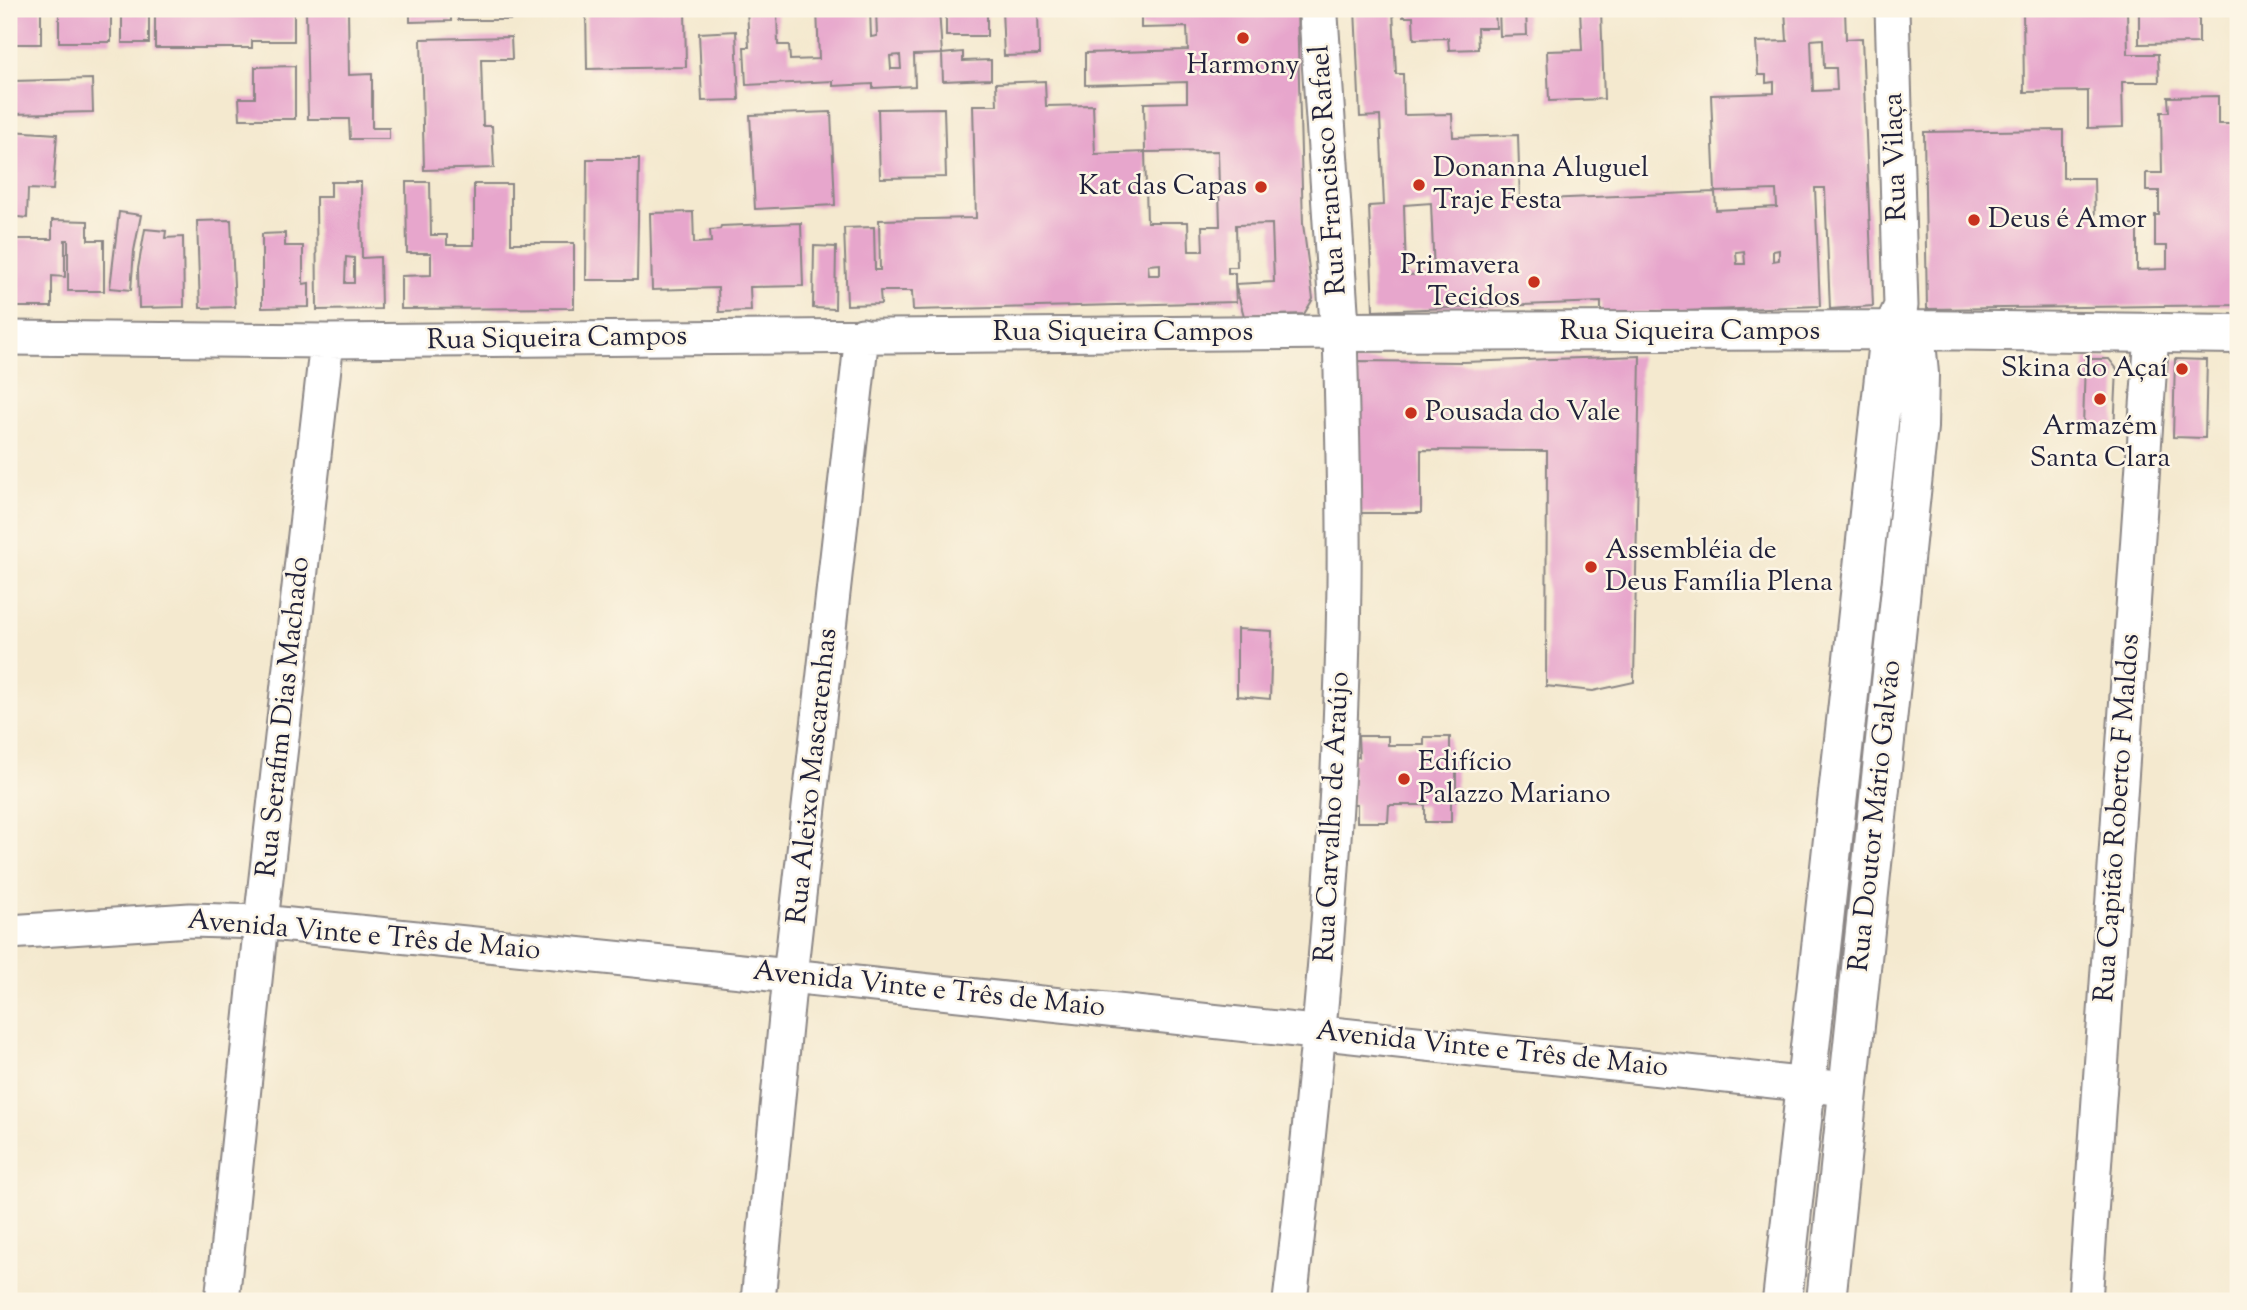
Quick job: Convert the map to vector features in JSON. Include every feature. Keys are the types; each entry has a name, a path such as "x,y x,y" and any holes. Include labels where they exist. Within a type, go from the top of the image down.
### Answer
{"street":[{"name":"Rua Francisco Rafael","path":"1318,9 1340,332"},
{"name":"Rua Vilaça","path":"1892,9 1902,323"},
{"name":"Rua Siqueira Campos","path":"9,338 327,341 1340,332 1902,323 2152,334 2238,334"},
{"name":"Rua Doutor Mário Galvão","path":"1782,1301 1805,1084 1902,323"},
{"name":"Rua Doutor Mário Galvão","path":"1826,1301 1918,427 1919,387 1902,323"},
{"name":"Rua Carvalho de Araújo","path":"1290,1301 1320,1031 1332,876 1344,598 1340,332"},
{"name":"Rua Capitão Roberto F Maldos","path":"2085,1301 2152,334"},
{"name":"Rua Aleixo Mascarenhas","path":"758,1301 790,976 862,335"},
{"name":"Rua Serafim Dias Machado","path":"222,1301 261,922 327,341"},
{"name":"Avenida Vinte e Três de Maio","path":"9,932 190,920 261,922 1320,1031 1847,1089"}],"building":[{"path":"9,9 41,9 41,44 9,44"},
{"path":"59,9 149,9 149,43 122,43 122,12 111,12 111,42 59,42"},
{"path":"155,9 294,9 294,41 252,41 252,48 155,48"},
{"path":"306,9 348,9 349,75 372,74 372,128 389,128 389,139 350,139 349,119 308,119"},
{"path":"410,9 451,9 451,21 410,22"},
{"path":"457,9 510,9 511,20 458,20"},
{"path":"586,9 685,9 686,67 587,69"},
{"path":"747,9 777,9 778,45 789,45 790,60 819,59 817,9 870,9 871,37 877,36 876,9 939,9 942,54 914,55 915,86 833,86 833,81 746,85 744,47 749,47","holes":["900,55 901,69 891,69 890,56"]},
{"path":"946,9 987,9 987,36 946,36"},
{"path":"1002,9 1038,9 1039,55 1004,56"},
{"path":"1141,9 1297,9 1303,224 1313,299 1304,314 1244,316 1235,284 1236,302 913,310 912,291 880,291 881,304 847,305 844,228 874,227 875,270 880,270 879,220 976,218 973,105 997,105 996,83 1045,81 1046,106 1093,105 1095,154 1145,152 1144,103 1187,102 1187,82 1085,85 1085,53 1188,50 1187,27 1141,28","holes":["1218,151 1220,226 1202,226 1203,251 1189,251 1188,222 1147,222 1145,152","1272,224 1274,282 1235,284 1235,273 1228,273 1228,267 1237,267 1236,225","1160,264 1160,275 1149,275 1148,265"]},
{"path":"1355,9 1393,9 1396,74 1403,74 1404,115 1452,114 1453,137 1518,135 1520,200 1715,192 1711,95 1774,93 1774,82 1766,83 1766,75 1758,75 1756,42 1787,41 1785,10 1845,9 1846,39 1862,38 1873,306 1830,309 1825,188 1815,188 1820,306 1601,314 1601,302 1373,311 1369,206 1384,205 1380,116 1360,117","holes":["1823,39 1824,68 1836,68 1837,90 1813,91 1811,40","1776,190 1777,207 1716,210 1715,192","1431,203 1434,274 1406,275 1404,205","1779,250 1779,260 1773,261 1773,251","1744,251 1745,264 1737,264 1736,252"]},
{"path":"1403,9 1495,9 1496,28 1477,28 1478,49 1449,50 1448,38 1414,39 1413,17 1403,17"},
{"path":"1499,9 1526,9 1527,35 1500,36"},
{"path":"1580,9 1601,9 1604,99 1549,101 1547,51 1582,50"},
{"path":"2023,9 2127,9 2128,54 2158,54 2159,82 2122,82 2123,127 2088,128 2088,91 2024,92"},
{"path":"2139,9 2199,9 2199,43 2139,44"},
{"path":"736,31 739,100 702,101 699,33"},
{"path":"511,37 512,59 481,59 483,126 492,126 494,168 424,170 421,39"},
{"path":"963,52 963,61 991,60 991,79 943,81 942,54"},
{"path":"295,66 295,119 240,119 239,98 255,98 255,67"},
{"path":"92,79 93,112 12,114 12,81"},
{"path":"2218,96 2218,124 2238,124 2238,305 1927,309 1924,132 2063,130 2063,178 2094,178 2095,225 2137,225 2137,270 2167,269 2167,246 2155,246 2155,215 2159,215 2159,191 2146,191 2146,173 2162,173 2161,112 2169,112 2168,97"},
{"path":"944,108 946,177 880,178 878,109"},
{"path":"831,112 835,205 755,209 750,115"},
{"path":"10,131 57,134 53,190 28,189 27,218 9,216"},
{"path":"587,159 639,159 637,280 586,280"},
{"path":"331,182 361,182 362,258 380,257 381,309 317,310 316,197 331,197","holes":["346,257 354,258 354,283 345,283"]},
{"path":"406,182 430,182 431,235 447,235 447,245 474,245 474,184 511,184 511,243 574,243 574,308 401,309 401,276 431,275 431,253 407,253"},
{"path":"119,212 141,215 134,251 131,290 110,288"},
{"path":"693,212 694,243 711,242 710,230 720,229 721,226 801,223 803,286 750,287 751,311 719,312 718,288 652,290 650,213"},
{"path":"52,220 88,221 88,240 104,240 104,291 68,291 68,240 65,240 65,277 52,276 52,307 9,307 9,239 52,239"},
{"path":"231,220 235,307 200,308 197,221"},
{"path":"145,229 166,231 165,238 183,237 184,307 139,308 138,269"},
{"path":"285,233 285,246 303,246 303,284 309,283 309,307 262,308 262,234"},
{"path":"814,246 836,247 835,309 813,308"},
{"path":"1640,356 1634,682 1593,691 1546,686 1547,451 1421,450 1421,513 1353,513 1354,361 1464,362"},
{"name":"Armazém Santa Clara","path":"2085,359 2109,359 2117,369 2114,431 2083,428"},
{"path":"2175,359 2207,360 2205,438 2173,437"},
{"path":"1237,629 1272,631 1270,699 1237,696"},
{"name":"Edifício Palazzo Mariano","path":"1358,736 1388,736 1388,745 1424,745 1424,737 1450,737 1450,756 1456,756 1456,801 1451,801 1451,822 1425,822 1425,805 1389,805 1388,822 1357,822 1357,804 1352,804 1352,758 1359,757"}],"place":[{"name":"Harmony","path":"1243,38"},
{"name":"Donanna Aluguel Traje Festa","path":"1419,185"},
{"name":"Kat das Capas","path":"1261,187"},
{"name":"Deus é Amor","path":"1974,220"},
{"name":"Primavera Tecidos","path":"1534,282"},
{"name":"Skina do Açaí","path":"2182,369"},
{"name":"Armazém Santa Clara","path":"2100,399"},
{"name":"Pousada do Vale","path":"1411,413"},
{"name":"Assembléia de Deus Família Plena","path":"1591,567"},
{"name":"Edifício Palazzo Mariano","path":"1404,779"}]}
